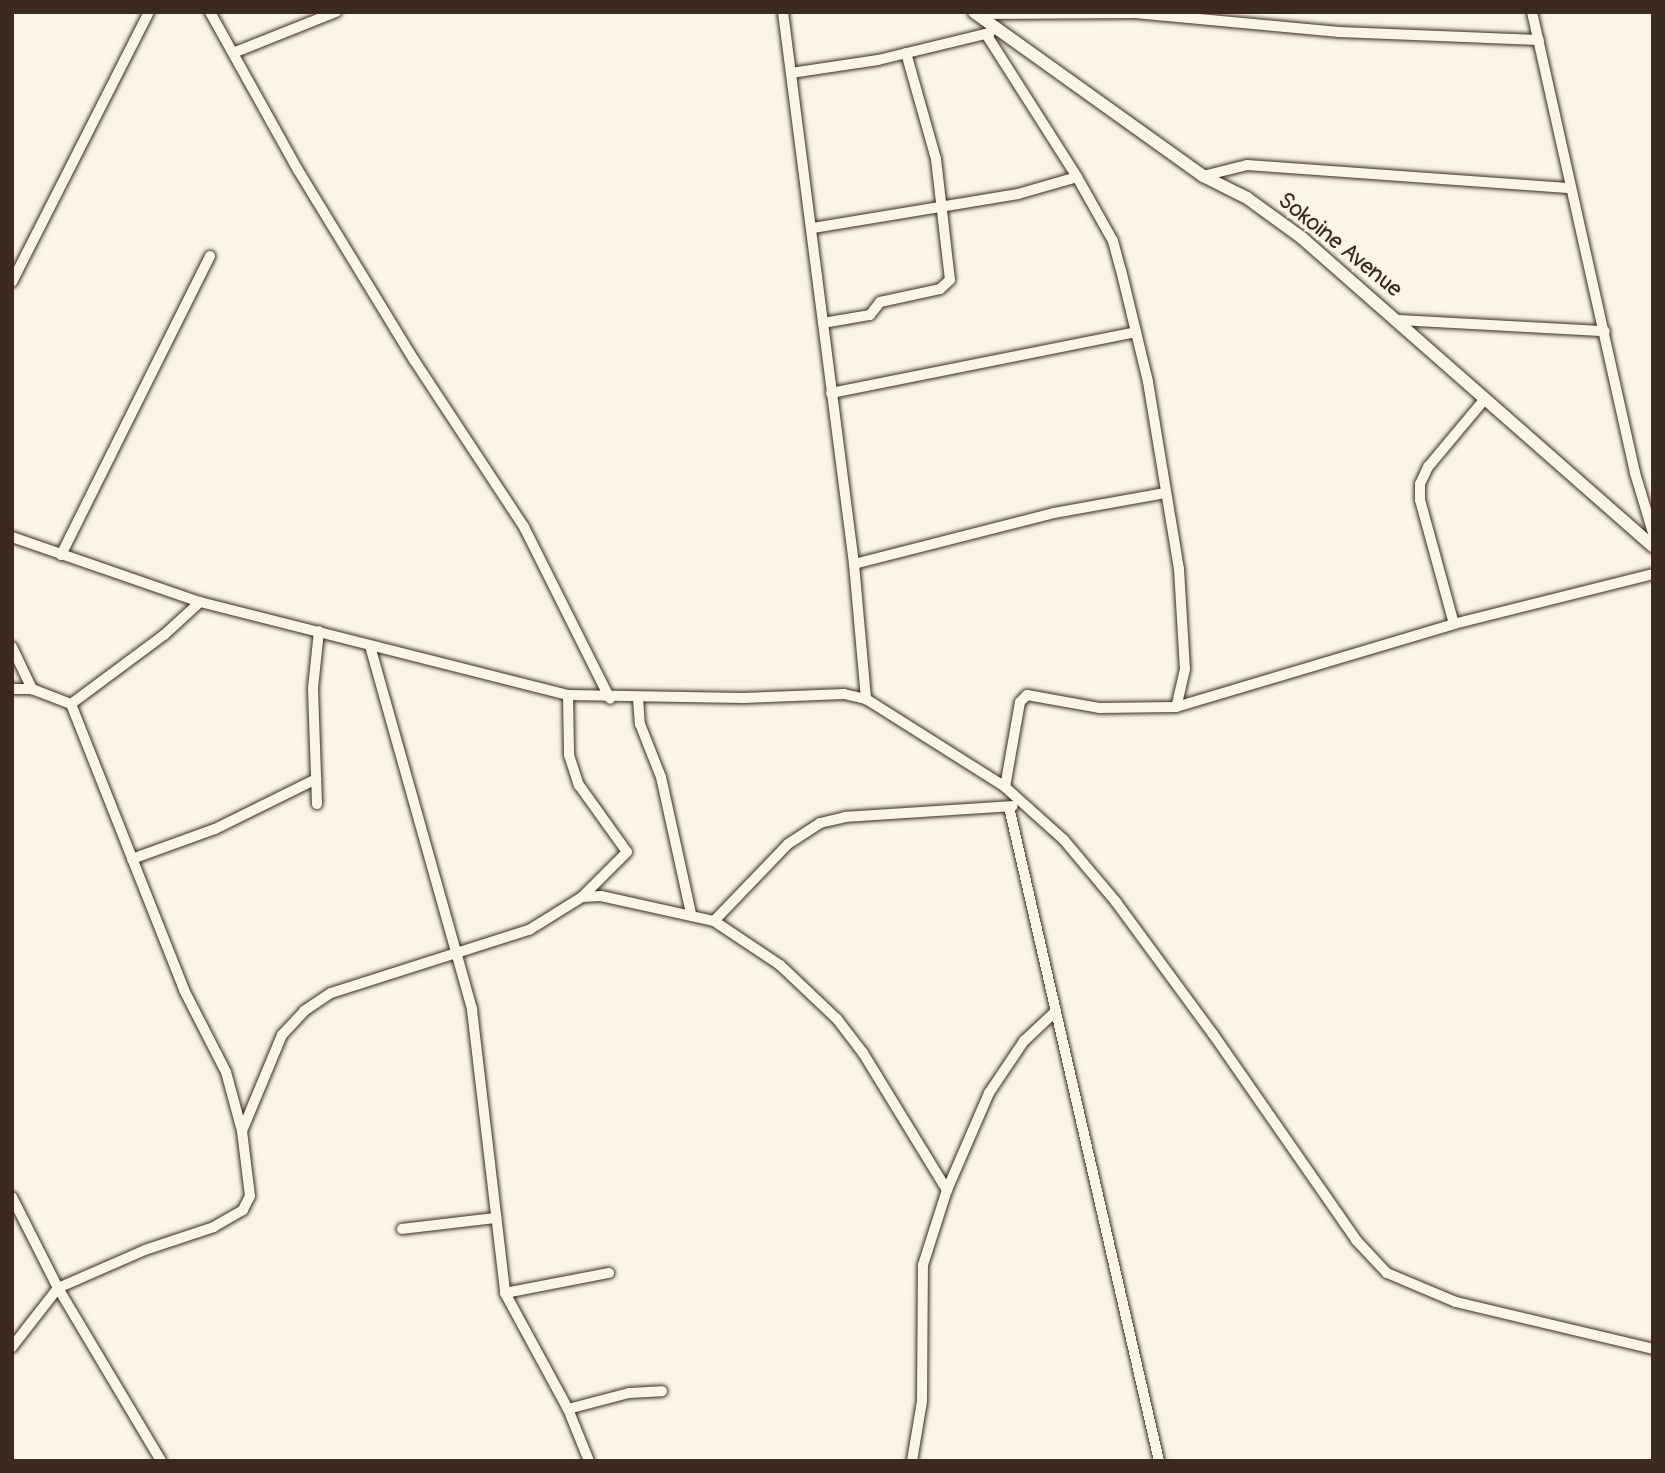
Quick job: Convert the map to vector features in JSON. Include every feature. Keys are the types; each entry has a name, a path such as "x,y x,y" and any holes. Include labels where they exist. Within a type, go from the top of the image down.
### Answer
{"street":[{"path":"12,282 149,12"},
{"path":"210,12 265,114 414,360 524,527 610,698"},
{"path":"233,53 336,12"},
{"path":"783,12 854,564 866,699"},
{"path":"1532,12 1635,473 1653,533"},
{"path":"975,13 1135,13 1328,31 1539,40"},
{"name":"Sokoine Avenue","path":"975,13 992,33 1202,176 1275,217 1399,320 1484,400 1653,546"},
{"path":"791,73 906,54 992,33 1113,241 1136,332 1166,493 1185,639 1185,669 1177,707"},
{"path":"822,324 870,315 885,300 947,286 950,274 936,159 906,54"},
{"path":"1202,176 1233,167 1260,165 1571,188"},
{"path":"813,229 942,209 1077,177"},
{"path":"61,555 210,256"},
{"path":"1399,320 1605,331"},
{"path":"831,393 1136,332"},
{"path":"1454,624 1423,513 1420,484 1427,467 1484,400"},
{"path":"854,564 1054,513 1166,493"},
{"path":"12,537 200,602 568,695 639,698 844,694 866,699 1005,787 1064,840 1116,902 1356,1240 1387,1273 1456,1302 1653,1349"},
{"path":"1005,787 1020,702 1027,695 1099,708 1177,707 1454,624 1653,575"},
{"path":"71,704 164,635 200,602"},
{"path":"317,804 313,688 319,631"},
{"path":"370,646 455,951 479,1050 505,1293 568,1409 589,1461"},
{"path":"12,648 32,690"},
{"path":"12,690 32,690 71,704 184,990 217,1047 242,1130 250,1196 243,1210 214,1227 145,1250 58,1288 12,1347"},
{"path":"242,1130 269,1059 304,1011 331,993 455,951 529,930 582,897 627,852 579,785 569,755 568,695"},
{"path":"639,698 640,724 661,777 691,914"},
{"path":"132,859 215,830 316,779"},
{"path":"714,921 788,844 820,823 845,817 1009,807 1022,803"},
{"path":"1009,807 1159,1461"},
{"path":"582,897 623,898 714,921 780,965 837,1019 892,1094 947,1190"},
{"path":"912,1461 922,1401 923,1265 947,1190 989,1093 1024,1041 1056,1011"},
{"path":"12,1197 58,1288 161,1461"},
{"path":"402,1229 496,1218"},
{"path":"505,1293 609,1273"},
{"path":"568,1409 629,1393 662,1391"}]}
